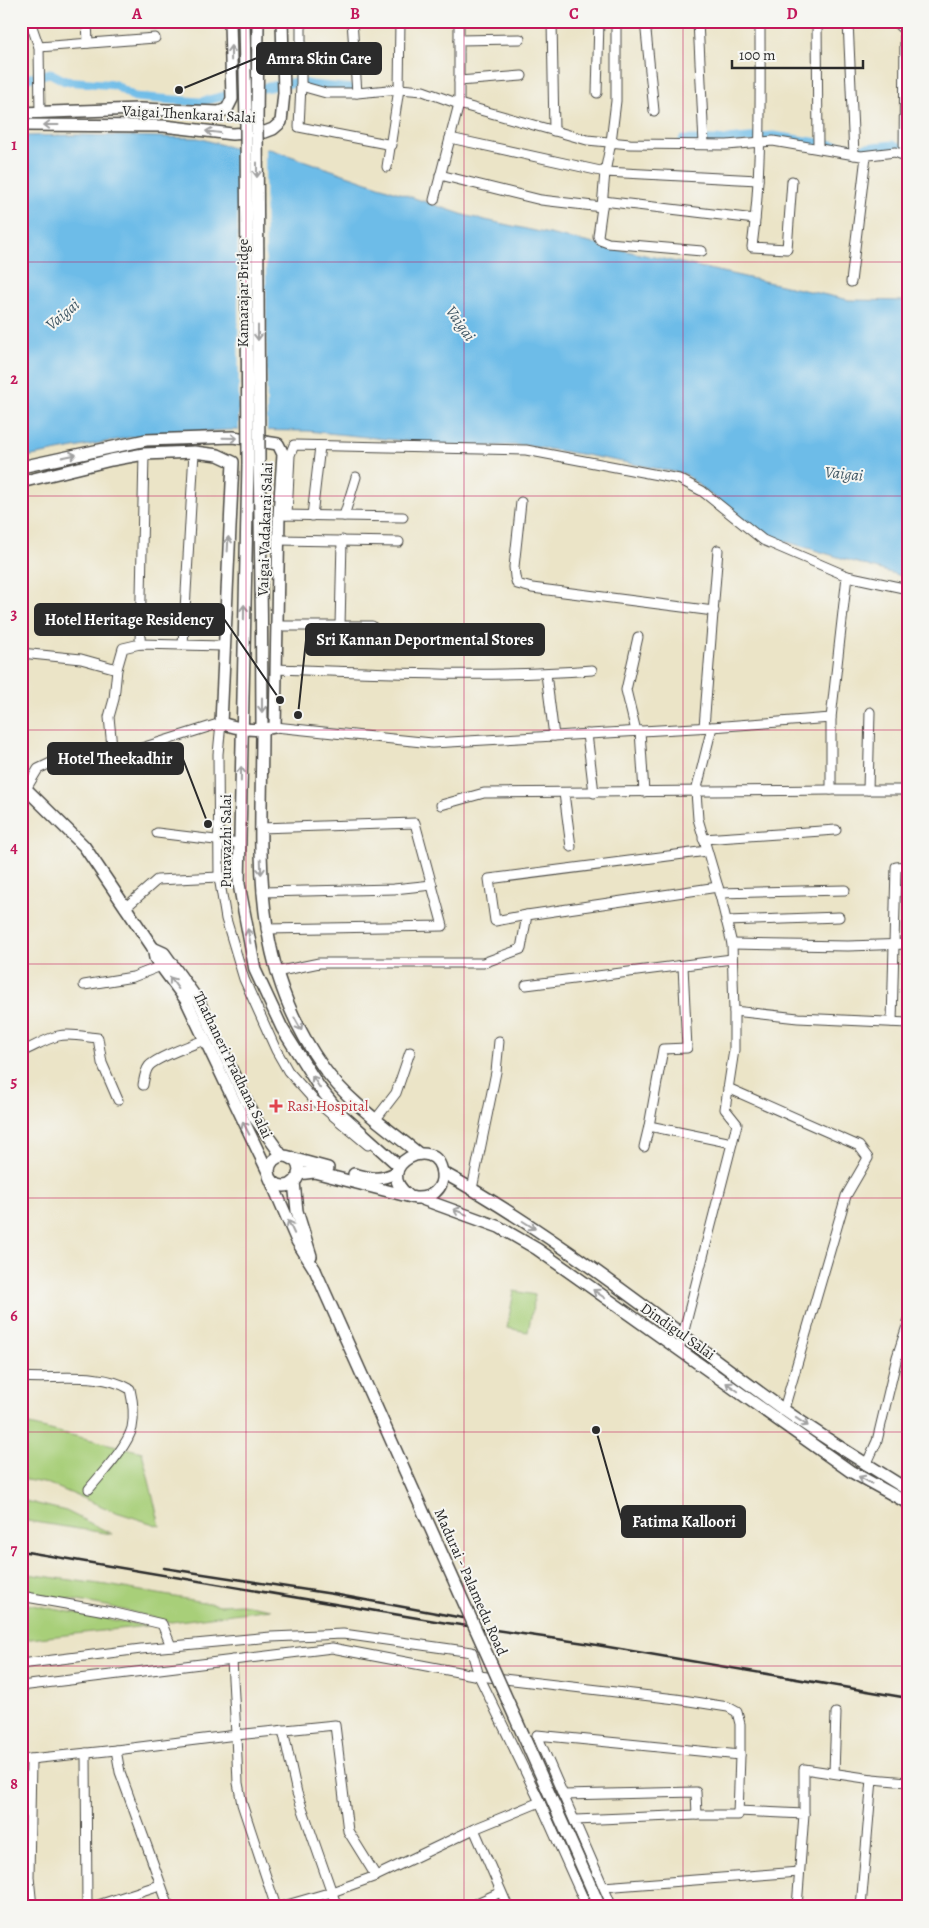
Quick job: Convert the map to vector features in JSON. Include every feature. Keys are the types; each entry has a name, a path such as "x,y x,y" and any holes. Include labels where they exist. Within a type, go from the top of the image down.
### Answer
{"main road":[{"name":"Vaigai Thenkarai Salai","path":"21,113 140,109 219,112 228,109 232,99 230,21"},
{"path":"244,21 245,86 251,98"},
{"path":"251,98 257,83 258,21"},
{"name":"Vaigai Thenkarai Salai","path":"21,125 164,126 232,134 265,132 274,129 281,122 284,93 282,21"},
{"name":"Kamarajar Bridge","path":"251,98 253,464"},
{"name":"Vaigai Vadakarai Salai","path":"21,467 146,440 233,437 278,444 283,454 283,515 278,540 275,727"},
{"path":"21,482 93,464 144,454 194,452 218,455 233,462 220,723 241,729 262,730 275,727"},
{"path":"253,464 262,605 260,828 262,892 266,929 276,972 295,1020 324,1068 360,1107 418,1154"},
{"name":"Puravazhi Salai","path":"253,464 241,729 239,884 255,970 282,1028 319,1086 340,1113 375,1144 398,1169"},
{"name":"Thathaneri Pradhana Salai","path":"23,787 84,846 124,908 153,948 155,958 166,964 199,1002 254,1118 287,1157"},
{"name":"Thathaneri Pradhana Salai","path":"166,964 186,1000 269,1174"},
{"path":"425,1154 436,1161 442,1172 440,1187 429,1196 422,1198 314,1172 296,1178 286,1186 278,1185 269,1174 271,1163 274,1159 287,1157 377,1179 386,1178 398,1169 407,1157 425,1154"},
{"path":"287,1157 298,1165 296,1178"},
{"path":"398,1169 399,1186 409,1196"},
{"name":"Dindigul Salai","path":"442,1172 543,1234 784,1409 866,1465 908,1490"},
{"name":"Madurai - Palamedu Road","path":"269,1174 297,1241 315,1270"},
{"name":"Madurai - Palamedu Road","path":"296,1178 297,1211 315,1270 600,1907"},
{"name":"Dindigul Salai","path":"422,1198 499,1227 537,1249 850,1471 908,1503"}],"street":[{"path":"30,21 38,47 40,113"},
{"path":"87,21 88,43"},
{"path":"301,21 299,127 392,145"},
{"path":"352,21 357,90"},
{"path":"388,168 399,86 400,21"},
{"path":"434,200 459,101 459,21"},
{"path":"552,21 554,128"},
{"path":"598,93 599,21"},
{"path":"616,21 616,101 598,236 600,240 608,243 702,251"},
{"path":"645,21 654,111"},
{"path":"698,21 704,141"},
{"path":"760,21 760,139 752,247 787,249 792,181"},
{"path":"818,21 818,145"},
{"path":"848,21 854,151"},
{"path":"301,83 326,93 399,86 554,128 587,140 704,141 760,139 818,145 854,151 866,156 895,152 905,153 905,31 894,21"},
{"path":"38,47 155,38"},
{"path":"459,40 520,39"},
{"path":"459,80 522,76"},
{"path":"450,138 606,172 758,180"},
{"path":"851,282 866,156"},
{"path":"440,176 541,200 755,219"},
{"path":"402,517 283,515 290,456 294,445 526,450 679,479 702,492 763,540 847,576 908,589"},
{"path":"312,516 320,446"},
{"path":"183,645 194,452"},
{"path":"140,644 144,454"},
{"path":"344,516 356,477"},
{"path":"521,502 514,567 517,584 532,588 714,611"},
{"path":"278,540 399,542"},
{"path":"340,626 342,540"},
{"path":"679,1350 737,1124 725,1109 734,1050 732,944 698,819 696,792 708,727 718,550"},
{"path":"832,790 831,718 847,576"},
{"path":"277,626 372,626"},
{"path":"638,637 626,690 638,731 644,792"},
{"path":"113,757 109,717 114,699 117,669 123,648 140,644 223,646"},
{"path":"21,653 81,659 117,669"},
{"path":"276,669 409,675 546,674 592,670"},
{"path":"546,674 554,736"},
{"path":"868,790 870,712"},
{"path":"275,727 432,742 708,727 831,718"},
{"path":"23,787 38,770 61,758 113,757 220,723 218,754 219,877 226,919 244,979 276,1050 288,1070 313,1099 369,1146 375,1144"},
{"path":"587,734 594,793"},
{"path":"441,805 484,793 908,790"},
{"path":"564,793 571,848"},
{"path":"260,828 415,823 442,926 266,929"},
{"path":"704,839 836,830"},
{"path":"156,833 240,843"},
{"path":"707,851 489,879 494,921 718,890 845,890"},
{"path":"892,1022 896,867 908,866"},
{"path":"124,908 157,880 219,877"},
{"path":"262,892 394,889 432,885"},
{"path":"276,972 319,963 483,963 521,949 528,915"},
{"path":"726,921 839,917"},
{"path":"732,944 908,944"},
{"path":"526,985 732,959"},
{"path":"84,985 133,977 166,964"},
{"path":"644,1147 663,1048 687,1048 683,966"},
{"path":"734,1011 798,1018 908,1023"},
{"path":"21,1052 37,1046 49,1038 61,1035 98,1038 102,1063 118,1100"},
{"path":"143,1085 149,1065 204,1040"},
{"path":"472,1189 496,1072 499,1041"},
{"path":"376,1119 396,1093 410,1052"},
{"path":"728,1088 858,1146 868,1158 846,1196 784,1409"},
{"path":"648,1126 732,1143"},
{"path":"866,1465 877,1441 897,1356 908,1323"},
{"path":"21,1377 90,1378 120,1383 130,1389 134,1406 132,1429 117,1455 89,1489"},
{"path":"21,1596 111,1612 162,1624 171,1646"},
{"path":"21,1664 171,1646 271,1637 343,1634 472,1652 479,1676 540,1802 587,1907"},
{"path":"21,1686 332,1648 479,1676 666,1698 728,1707 737,1712 740,1724 738,1816 697,1815 575,1820"},
{"path":"232,1660 238,1783 242,1804 276,1907"},
{"path":"834,1773 836,1713"},
{"path":"32,1907 29,1878 26,1759 116,1750 236,1734 335,1726 348,1831 376,1876"},
{"path":"283,1730 297,1793 337,1907"},
{"path":"612,1907 537,1734 740,1755"},
{"path":"116,1750 120,1772 169,1907"},
{"path":"86,1753 87,1907"},
{"path":"797,1907 804,1814 804,1769 908,1782"},
{"path":"861,1907 872,1779"},
{"path":"563,1795 696,1792 697,1815"},
{"path":"280,1907 332,1892 376,1876 474,1829 540,1802"},
{"path":"738,1811 804,1814"},
{"path":"474,1829 508,1907"},
{"path":"603,1887 799,1872"},
{"path":"92,1907 160,1885"},
{"path":"468,1907 501,1892"}],"green space":[{"path":"514,1291 535,1295 528,1332 507,1328"},
{"path":"21,1423 142,1452 160,1526 113,1511 49,1484 21,1479"},
{"path":"21,1500 66,1511 112,1534 21,1520"},
{"path":"21,1573 113,1586 220,1605 242,1604 271,1609 171,1622 107,1606 21,1591"},
{"path":"21,1603 146,1626 21,1640"}],"water":[{"name":"Vaigai","path":"78,135 198,138 240,150 270,149 467,216 849,300 908,301 908,578 761,534 685,474 523,445 464,447 308,431 229,430 148,434 21,458 21,136"}],"pier":[{"path":"237,146 241,148 265,147 267,434 239,433"}],"waterway":[{"path":"21,80 50,73 65,81 115,85 134,97 200,102 237,93"},
{"path":"252,90 297,82 353,89"},
{"path":"683,140 726,140 773,136 858,149 892,145 908,150"}],"railway":[{"path":"21,1551 908,1698"},
{"path":"164,1568 333,1594 463,1618"}],"place":[{"name":"Amra Skin Care","path":"179,90"},
{"name":"Hotel Heritage Residency","path":"280,700"},
{"name":"Sri Kannan Deportmental Stores","path":"298,715"},
{"name":"Hotel Theekadhir","path":"208,824"},
{"name":"Rasi Hospital","path":"276,1106"},
{"name":"Fatima Kalloori","path":"596,1430"}]}
